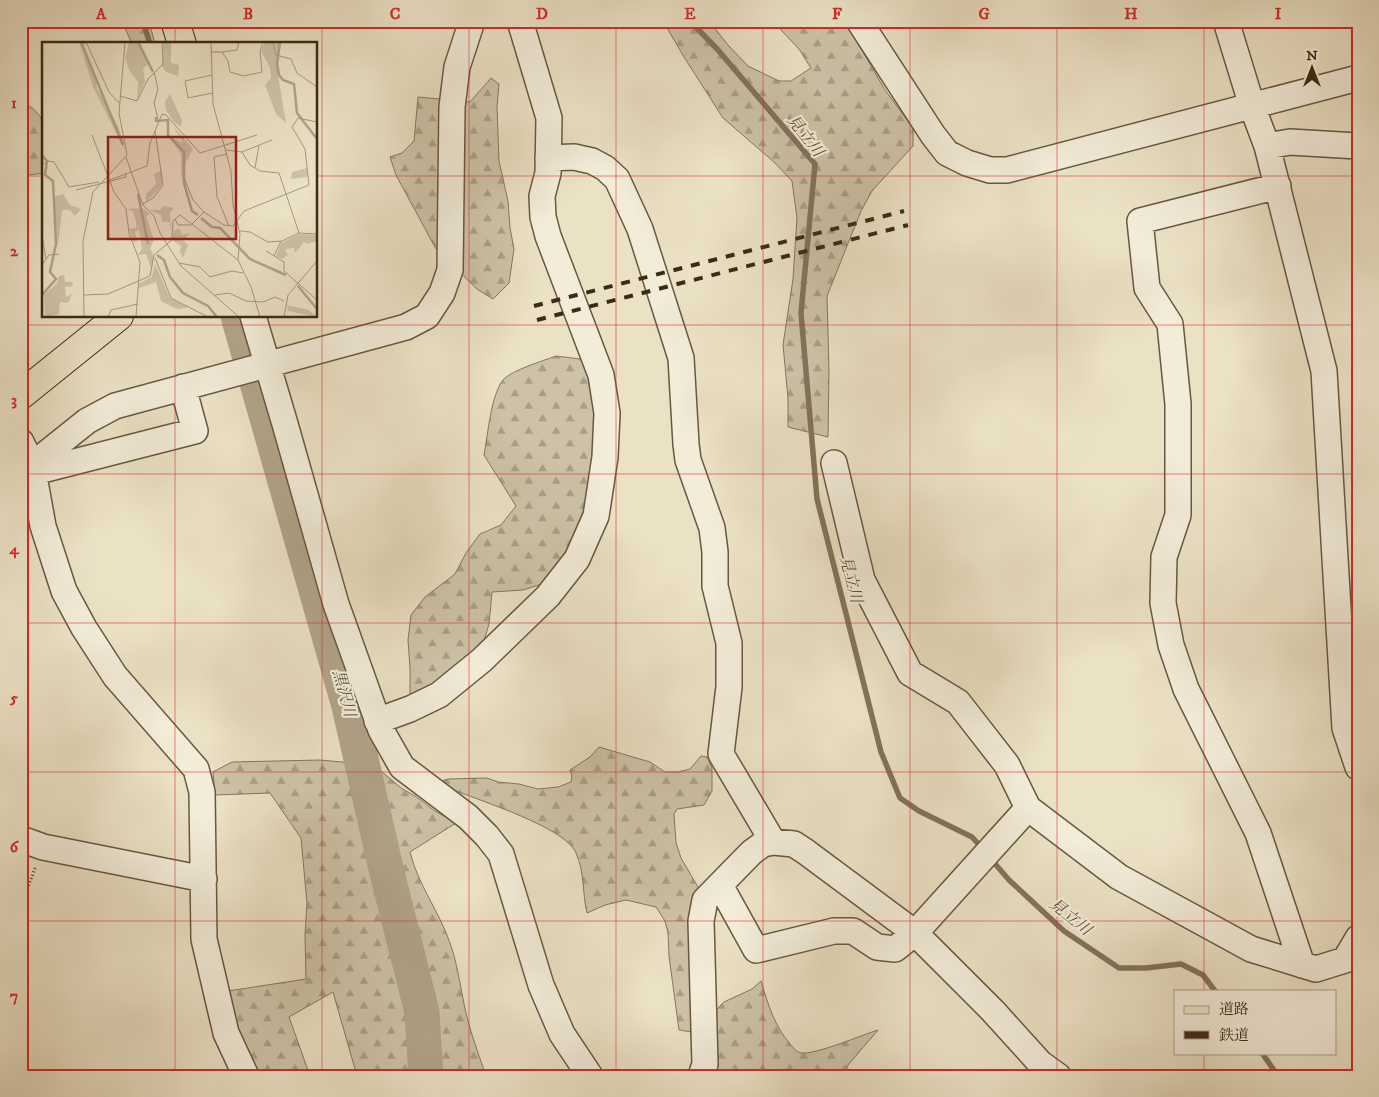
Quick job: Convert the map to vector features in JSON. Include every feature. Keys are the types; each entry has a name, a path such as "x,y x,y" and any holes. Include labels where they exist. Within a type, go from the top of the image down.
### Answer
{"main road":[{"path":"175,21 181,42"},
{"path":"21,395 117,318"}],"street":[{"path":"29,471 87,421 115,406 406,327 427,316 442,293 450,270 452,107 458,67 472,21"},
{"path":"377,721 410,709 439,695 482,660 541,603 577,558 596,516 605,457 607,413 601,375 548,236 543,217 542,196 548,173 549,118 520,21"},
{"path":"859,21 933,135 947,153 967,163 990,170 1007,170 1358,78"},
{"path":"1226,21 1252,106 1267,146 1324,371 1345,728 1358,767"},
{"path":"1267,146 1290,142 1358,146"},
{"path":"548,158 574,157 592,161 605,168 617,179 640,230 681,358 688,460 712,528 715,552 715,586 729,644 729,687 721,754 773,842"},
{"path":"1278,186 1140,221 1147,288 1170,324 1178,404 1178,515 1164,557 1163,603 1171,645 1186,689 1258,833 1302,965"},
{"path":"254,318 336,604 377,721 402,767 468,817 500,854 541,985 562,1034 590,1076"},
{"path":"29,471 195,431 183,387"},
{"path":"21,442 43,526 64,591 84,628 115,676 196,769 202,792 204,939 226,1033 246,1076"},
{"path":"834,463 862,580 910,673 958,702 1007,765 1028,808 1119,878 1251,949 1316,969 1345,960 1358,938"},
{"path":"720,885 756,950 834,931 852,931 877,947 895,949 915,933 1028,808"},
{"path":"701,1076 705,1064 701,921 705,900 752,852 763,844 773,842 794,844 915,933 993,1011 1040,1063 1058,1076"},
{"path":"32,843 204,879"}],"path":[{"path":"21,905 32,843"}],"green space":[{"path":"122,21 149,21 154,42 131,42"},
{"path":"663,21 709,21 748,66 779,81 791,81 811,68 799,49 775,21 845,21 885,90 913,128 913,146 872,191 861,211 827,296 828,437 788,427 788,398 783,345 793,279 797,218 792,181 774,162 723,118"},
{"path":"491,78 499,84 497,107 499,161 508,201 514,249 509,283 493,299 477,289 436,249 396,175 390,157 402,153 414,141 418,97 470,102"},
{"path":"21,102 35,110 42,120 42,173 21,176"},
{"path":"556,356 580,359 585,365 596,403 598,454 585,516 561,565 545,583 523,590 492,592 489,624 483,644 410,703 408,640 411,615 425,597 455,574 466,553 480,534 501,525 516,506 484,455 493,405 499,387 507,376"},
{"path":"599,747 650,762 665,772 678,772 690,769 701,756 707,757 712,768 712,791 704,805 677,809 674,814 676,843 681,858 702,894 698,1033 679,1030 669,956 668,933 665,921 656,907 626,900 605,905 587,913 579,860 568,843 537,823 444,786 442,781 448,779 487,778 498,782 519,784 538,789 558,787 571,782 570,770 590,757"},
{"path":"320,760 374,765 401,788 456,823 410,852 418,876 450,943 456,962 468,1021 486,1076 357,1076 333,992 289,1017 310,1076 260,1076 237,1034 228,991 306,979 305,935 307,903 301,838 270,793 215,795 213,772 232,762"},
{"path":"761,981 769,1006 784,1037 801,1053 817,1051 878,1030 848,1065 844,1076 708,1076 715,1011 724,1002 752,989"}],"waterway":[{"name":"黒沢川","path":"143,21 149,42"},
{"name":"見立川","path":"690,21 718,50 815,164 801,313 817,499 881,752 900,798 919,811 972,837 983,849"},
{"name":"黒沢川","path":"239,318 349,706 387,873 422,1012 426,1076"},
{"name":"見立川","path":"990,858 1009,880 1064,931 1119,968 1146,968 1181,964 1203,975 1214,990"},
{"name":"見立川","path":"1263,1054 1278,1076"}],"railway":[{"path":"534,306 904,211"},
{"path":"537,320 908,225"}]}
